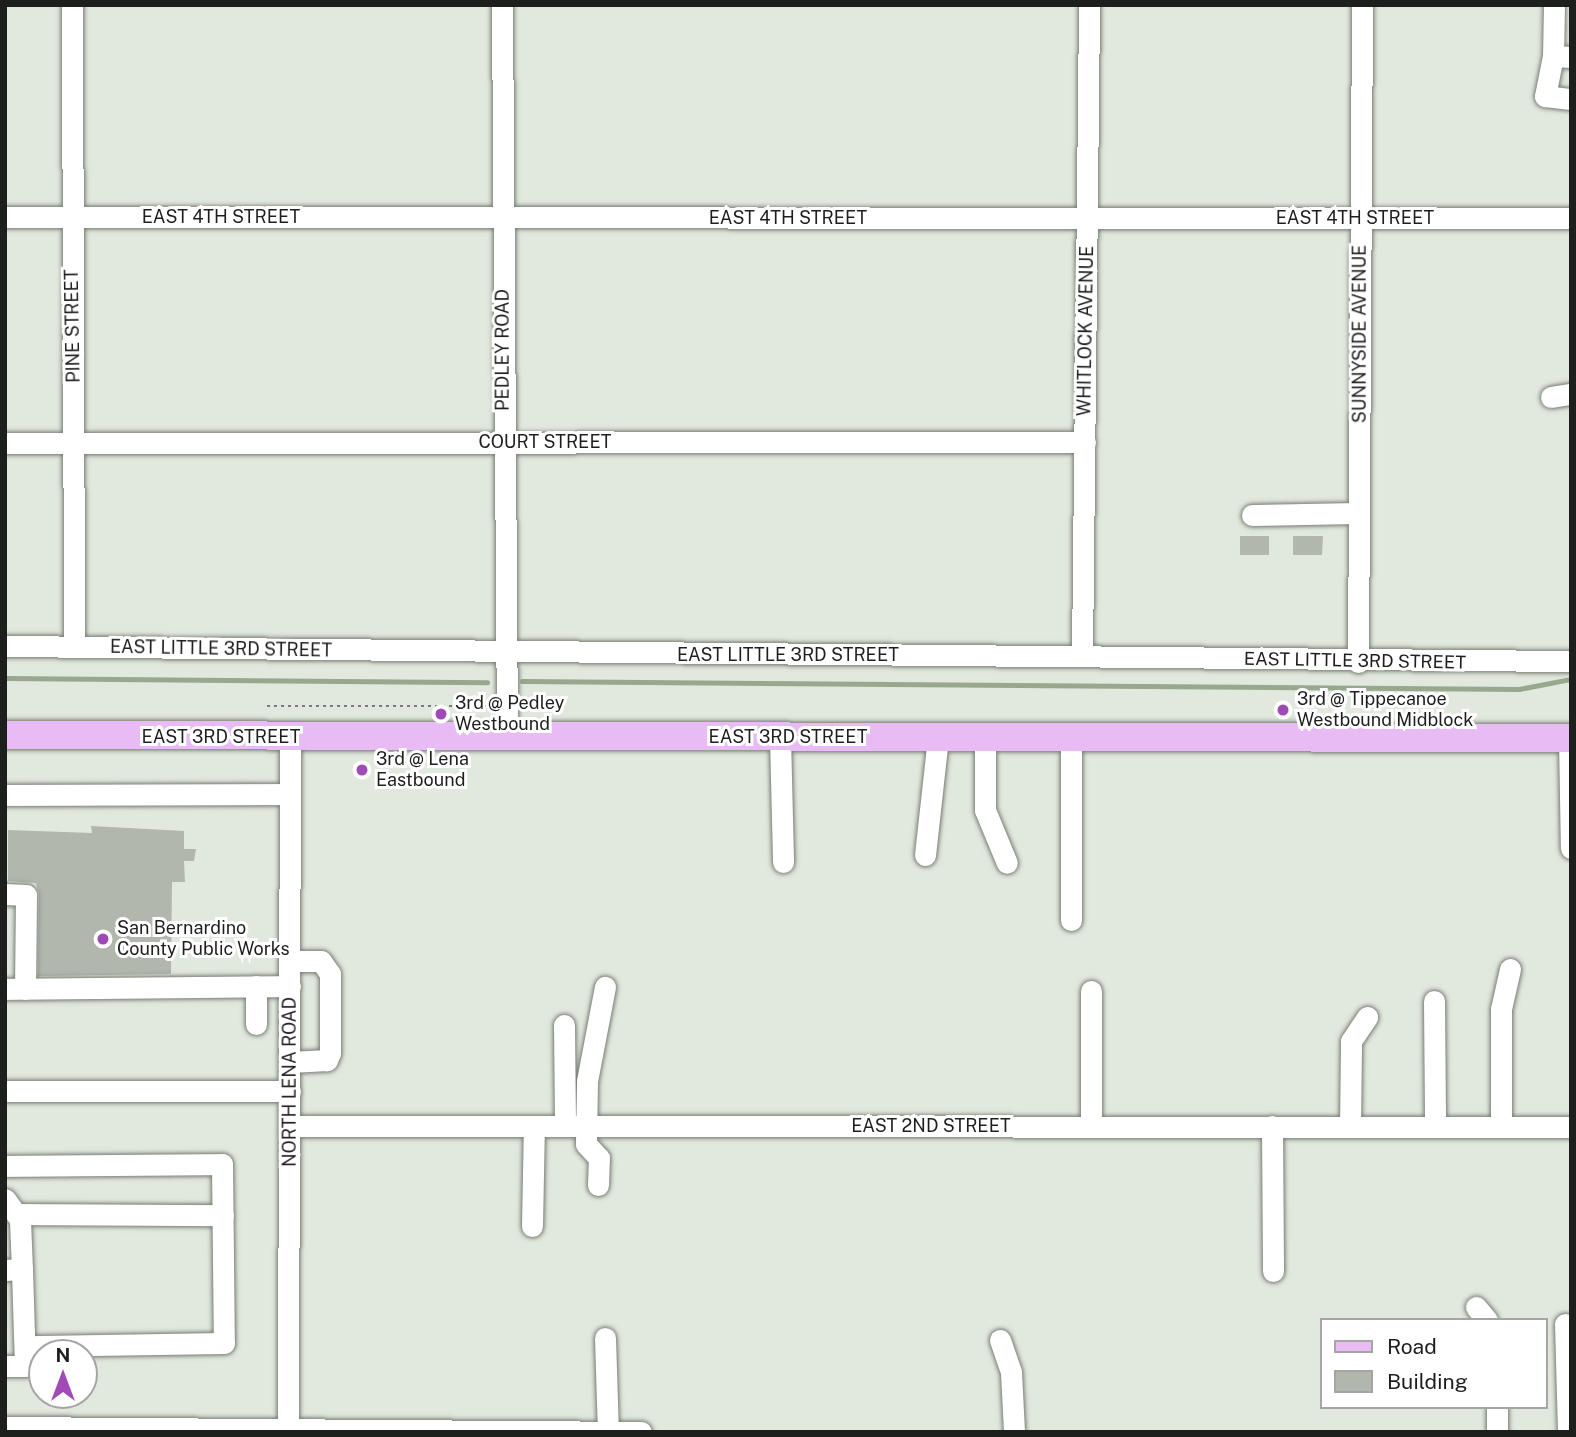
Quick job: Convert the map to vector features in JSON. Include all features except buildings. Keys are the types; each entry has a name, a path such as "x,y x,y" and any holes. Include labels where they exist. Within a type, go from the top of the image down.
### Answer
{"main road":[{"name":"EAST 3RD STREET","path":"5,735 1570,738"}],"street":[{"name":"PINE STREET","path":"72,5 74,646"},
{"name":"PEDLEY ROAD","path":"502,5 507,737"},
{"name":"WHITLOCK AVENUE","path":"1082,656 1089,5"},
{"name":"SUNNYSIDE AVENUE","path":"1359,662 1362,5"},
{"path":"1555,5 1562,57 1545,96 1571,99"},
{"name":"EAST 4TH STREET","path":"5,217 1571,218"},
{"name":"COURT STREET","path":"5,443 1085,442"},
{"path":"1252,514 1359,513"},
{"name":"EAST LITTLE 3RD STREET","path":"5,646 506,654 1082,656 1359,662 1571,661"},
{"name":"NORTH LENA ROAD","path":"288,1429 290,737"},
{"path":"780,737 783,862"},
{"path":"925,855 938,737"},
{"path":"1071,737 1071,920"},
{"path":"985,738 985,810 1007,863"},
{"path":"1570,738 1571,848"},
{"path":"5,795 290,794"},
{"path":"5,894 26,895 25,958 15,989 290,986"},
{"path":"290,961 321,961 330,974 330,1040 327,1060 290,1062"},
{"path":"1502,1127 1501,1009 1510,969"},
{"path":"256,986 256,1024"},
{"path":"575,1126 606,987"},
{"path":"1091,991 1091,1127"},
{"path":"1434,1001 1435,1127"},
{"path":"1350,1127 1351,1041 1367,1017"},
{"path":"564,1025 575,1126 598,1158 598,1185"},
{"path":"5,1091 290,1091"},
{"name":"EAST 2ND STREET","path":"290,1126 1571,1127"},
{"path":"532,1226 534,1126"},
{"path":"598,1158 608,1150 611,1126"},
{"path":"1272,1126 1273,1271"},
{"path":"5,1166 222,1164 224,1343 25,1346"},
{"path":"5,1366 25,1366 25,1346 14,1270 12,1207 223,1215"},
{"path":"1564,1324 1567,1432"},
{"path":"606,1338 608,1431"},
{"path":"1000,1340 1011,1372 1014,1432"},
{"path":"1497,1409 1497,1432"},
{"path":"5,1427 641,1432"}],"path":[{"path":"267,706 506,706"}],"waterway":[{"path":"5,678 487,682"},
{"path":"522,681 1519,689 1571,679"}],"place":[{"name":"3rd @ Tippecanoe Westbound Midblock","path":"1283,710"},
{"name":"3rd @ Pedley Westbound","path":"441,714"},
{"name":"3rd @ Lena Eastbound","path":"362,770"},
{"name":"San Bernardino County Public Works","path":"103,939"}]}
